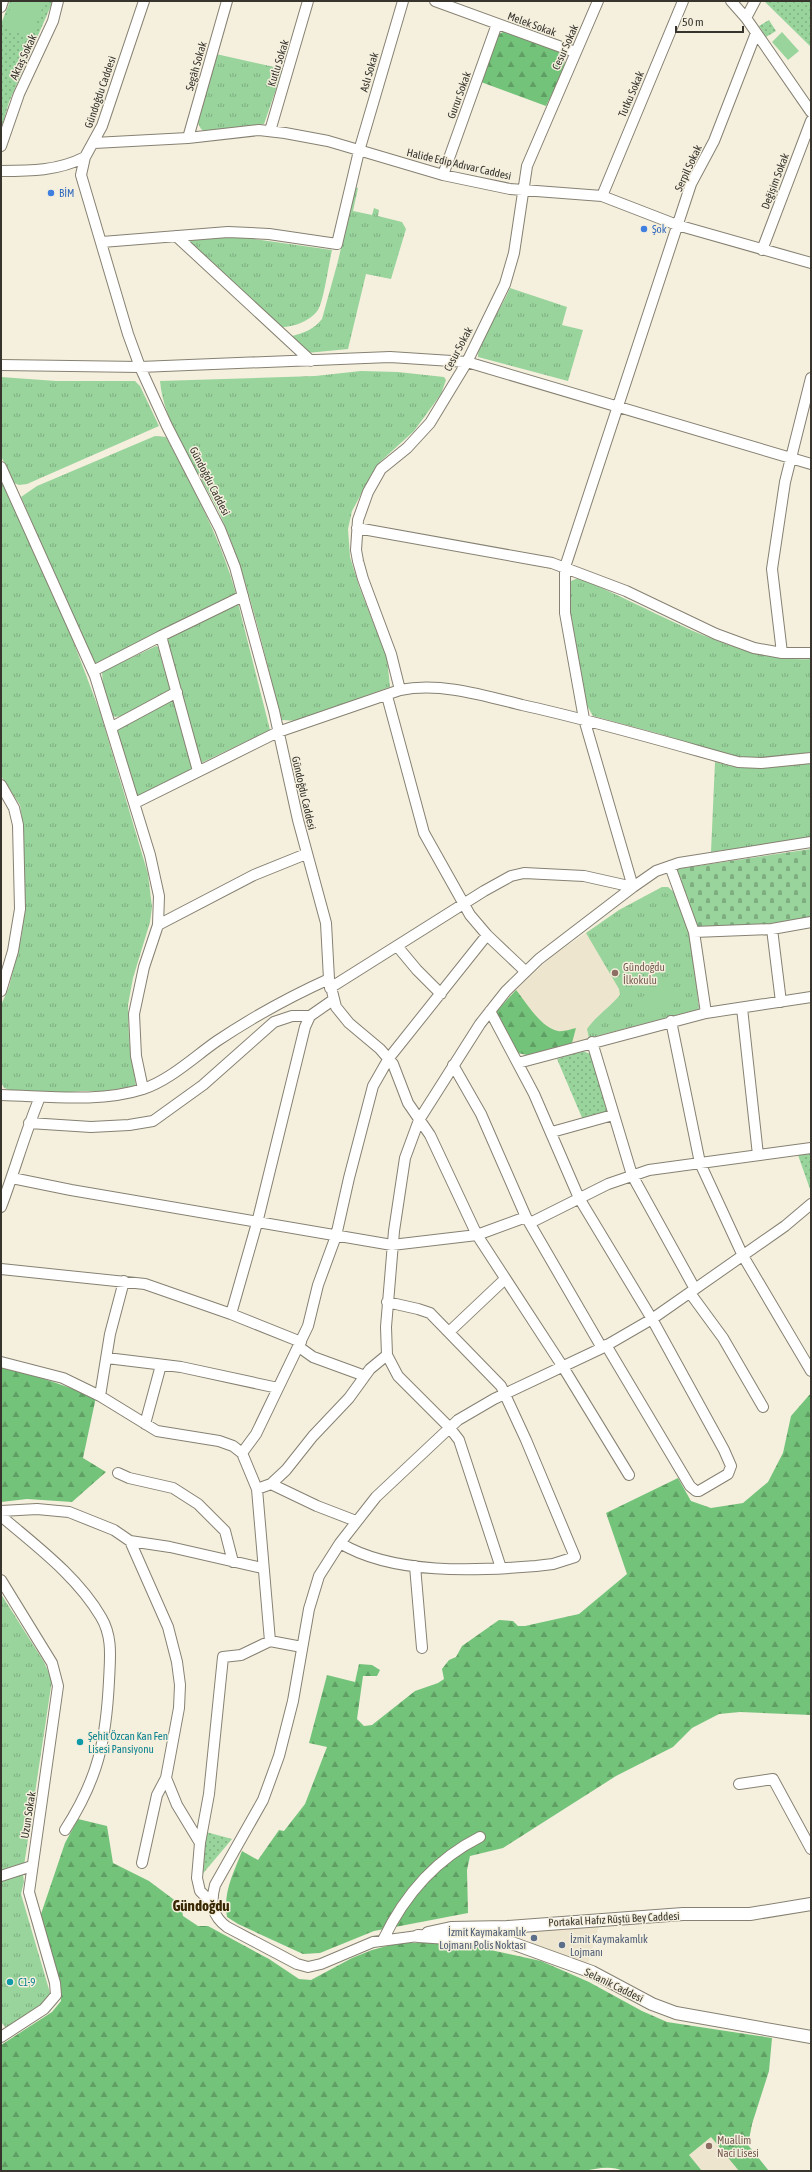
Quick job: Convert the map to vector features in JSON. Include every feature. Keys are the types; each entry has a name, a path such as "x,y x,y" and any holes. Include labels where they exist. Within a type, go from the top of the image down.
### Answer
{"main road":[{"name":"Portakal Hafız Rüştü Bey Caddesi","path":"418,1936 451,1928 507,1927 683,1914 750,1914 811,1904"},
{"name":"Selanik Caddesi","path":"418,1936 509,1942 592,1972 652,2004 676,2013 811,2037"}],"street":[{"path":"1,7 3,1"},
{"name":"Aktaş Sokak","path":"1,146 16,100 53,21 58,1"},
{"name":"Gündoğdu Caddesi","path":"144,1 102,126 85,157 81,175 128,334 140,367 167,426 220,529 235,566 278,732 306,854 326,923 329,984 333,1000 341,1015 389,1058"},
{"name":"Segâh Sokak","path":"188,138 227,1"},
{"name":"Kutlu Sokak","path":"270,131 308,1"},
{"name":"Aslı Sokak","path":"176,236 228,232 269,234 337,244 359,151 404,1"},
{"name":"Melek Sokak","path":"435,1 575,52"},
{"name":"Cesur Sokak","path":"400,690 391,654 363,579 358,561 356,550 358,520 368,492 381,469 407,448 430,422 467,362 504,284 514,253 527,166 598,1"},
{"name":"Tutku Sokak","path":"602,196 683,1"},
{"path":"731,1 746,18 811,112"},
{"path":"746,18 755,1"},
{"name":"Gurur Sokak","path":"443,175 497,24"},
{"name":"Serpil Sokak","path":"632,887 584,719 565,613 565,567 691,184 714,141 756,33"},
{"name":"Değişim Sokak","path":"762,250 811,121"},
{"name":"Halide Edip Adıvar Caddesi","path":"94,143 188,138 259,130 270,131 328,141 443,175 524,190 563,191 602,196 677,225 811,263"},
{"path":"1,171 52,169 85,157"},
{"path":"102,242 176,236 311,361"},
{"path":"1,365 140,367 390,357 467,362 811,464"},
{"path":"782,653 772,569 790,457 811,378"},
{"path":"1,466 93,671 135,803 156,880 158,896 158,925 144,967 134,1014 136,1056 143,1089"},
{"path":"357,528 565,567 626,591 716,634 754,648 782,653 811,653"},
{"path":"93,671 160,636 243,596"},
{"path":"160,636 198,771"},
{"path":"135,803 278,732 387,696 400,690 419,686 458,690 584,719 738,762 761,764 811,758"},
{"path":"112,727 177,692"},
{"path":"387,696 419,822 462,904 487,935 525,971"},
{"path":"1,785 14,808 18,825 20,909 13,951 1,991"},
{"path":"501,1568 459,1440 449,1427 398,1376 387,1355 385,1336 392,1245 405,1158 419,1120 453,1065 490,1011 525,971 571,933 632,887 656,872 670,866 811,842"},
{"path":"158,925 254,875 306,854"},
{"path":"670,866 694,932 706,1013"},
{"path":"2,1094 40,1097 111,1096 143,1089 163,1079 253,1017 329,984 398,946 462,904 506,878 524,873 584,876 632,887"},
{"path":"694,932 772,929 811,922"},
{"path":"772,929 782,1002"},
{"path":"242,1453 256,1434 300,1345 336,1236 348,1178 373,1086 389,1058 487,935"},
{"path":"398,946 417,970 441,994"},
{"path":"518,1063 592,1042 706,1013 811,997"},
{"path":"230,1314 257,1223 305,1027 310,1016 333,1000"},
{"path":"742,1008 758,1155"},
{"path":"453,1065 464,1081 482,1114 528,1220 690,1486 696,1491 699,1491 723,1478 730,1471 730,1461 652,1320 580,1198 552,1132 518,1063 490,1011"},
{"path":"29,1123 92,1127 129,1125 153,1121 203,1085 274,1022 292,1016 310,1016"},
{"path":"671,1021 700,1163 743,1256 811,1371"},
{"path":"592,1042 612,1115 632,1175 693,1291 763,1407"},
{"path":"389,1058 397,1072 408,1103 430,1135 477,1235 563,1367 628,1476"},
{"path":"1,1207 12,1178 29,1123 40,1097"},
{"path":"552,1132 612,1115"},
{"path":"12,1178 257,1223 392,1245 477,1235 528,1220 632,1175 654,1169 811,1148"},
{"path":"418,1936 383,1940 363,1945 322,1964 303,1966 227,1927 216,1916 212,1903 215,1885 263,1800 277,1764 293,1701 302,1647 316,1585 323,1568 340,1543 376,1497 419,1458 449,1427 474,1410 604,1347 652,1320 743,1256 811,1204"},
{"path":"1,1269 124,1281 158,1288 230,1314 300,1345 313,1357 365,1376"},
{"path":"449,1332 505,1279"},
{"path":"100,1396 113,1322 124,1281"},
{"path":"340,1543 368,1557 415,1566 501,1568 545,1565 575,1557 505,1394 490,1374 449,1332 424,1310 387,1302"},
{"path":"257,1489 271,1484 286,1470 313,1436 349,1398 374,1365 387,1355"},
{"path":"107,1358 180,1367 278,1388"},
{"path":"1,1362 63,1378 100,1396 145,1424 164,1433 219,1441 233,1446 242,1453 257,1489 262,1568 270,1642"},
{"path":"145,1424 161,1365"},
{"path":"118,1473 136,1480 169,1487 198,1504 225,1531 233,1562"},
{"path":"271,1484 317,1506 356,1522"},
{"path":"1,1512 37,1508 69,1512 114,1530 130,1542 168,1627 179,1674 179,1708 166,1778 157,1795 142,1863"},
{"path":"1,1516 82,1591 101,1617 110,1642 107,1719 101,1752 86,1793 65,1830"},
{"path":"130,1542 170,1547 262,1568"},
{"path":"415,1566 422,1648"},
{"name":"Uzun Sokak","path":"1,1580 52,1663 57,1677 57,1699 29,1895 55,1983 56,1995 44,2009 2,2035"},
{"path":"212,1903 202,1896 197,1883 200,1843 209,1794 223,1657 242,1655 270,1642 302,1647"},
{"path":"166,1778 172,1796 200,1843"},
{"path":"739,1784 773,1779 811,1849"},
{"path":"383,1940 403,1903 421,1883 451,1854 480,1836"},
{"path":"1,1876 32,1866"}],"shaded area":[{"name":"Gündoğdu İlkokulu","path":"662,887 668,887 699,1009 527,1055 518,1053 495,1013 516,990 551,957 619,910"},
{"name":"İzmit Kaymakamlık Lojmanı","path":"599,1925 588,1963 532,1948 530,1930"},
{"name":"Muallim Naci Lisesi","path":"711,2137 739,2171 702,2171 689,2155"}],"green space":[{"path":"10,1 53,1 9,102 1,130 1,24"},
{"path":"13,1 45,1 31,38 3,27"},
{"path":"764,1 811,1 811,47"},
{"path":"769,20 776,31 766,37 759,26"},
{"path":"505,31 561,52 564,56 565,60 562,71 546,106 481,82 499,34"},
{"path":"782,32 799,51 788,60 772,42"},
{"path":"216,54 283,69 264,124 204,131 201,129 197,121"},
{"path":"355,187 358,188 353,211 372,215 374,208 379,210 378,216 402,222 406,229 391,279 366,274 348,349 307,353 293,340 292,336 308,330 322,319 338,261"},
{"path":"240,237 332,250 323,297 319,308 312,316 303,322 292,326 282,327 189,243 191,239"},
{"path":"510,288 567,307 562,325 583,330 568,381 478,357 486,334"},
{"path":"361,371 398,372 444,377 446,380 441,394 414,431 381,461 374,470 352,511 348,529 350,557 359,586 387,658 390,687 297,721 282,720 241,568 222,519 176,434 163,399 160,381 315,376"},
{"path":"1,377 56,381 135,381 140,386 159,426 27,484 19,485 14,483 1,456"},
{"path":"155,436 166,437 206,514 223,553 236,594 101,663 94,665 21,497 37,486"},
{"path":"1,475 64,617 100,712 148,874 152,907 150,922 133,978 128,1005 129,1040 136,1086 104,1091 46,1094 10,1090 4,1088 1,1082 1,1005 9,987 22,934 24,832 20,805 1,776"},
{"path":"578,578 722,643 752,652 782,658 811,659 811,752 787,757 740,759 660,734 593,716 585,702 570,608 571,581"},
{"path":"238,603 270,730 199,764 167,640 169,637"},
{"path":"156,646 158,647 170,689 169,692 132,712 117,717 112,716 103,687 102,672"},
{"path":"173,700 176,703 192,769 144,795 135,795 117,732 118,728"},
{"path":"715,762 739,767 775,767 811,763 811,838 711,852"},
{"path":"811,849 811,918 771,925 697,927 677,869"},
{"path":"662,887 668,887 676,894 691,937 699,1009 589,1038 587,1029 620,995 619,989 586,933 619,910"},
{"path":"671,989 674,1002 647,1010 643,996"},
{"path":"516,990 540,1020 552,1029 565,1031 576,1028 572,1043 527,1055 518,1053 495,1013"},
{"path":"582,1051 591,1054 608,1109 608,1112 583,1120 557,1059"},
{"path":"811,1153 811,1192 798,1155"},
{"path":"1,1367 39,1377 96,1397 83,1458 106,1472 72,1502 27,1499 1,1502"},
{"path":"811,1393 811,1715 740,1712 719,1714 692,1728 673,1747 616,1776 503,1848 470,1856 467,1870 468,1913 374,1931 320,1953 303,1954 238,1924 227,1917 226,1899 232,1876 242,1851 258,1860 279,1830 284,1831 305,1804 327,1747 309,1743 327,1675 355,1682 359,1664 372,1665 380,1670 377,1676 363,1676 357,1719 364,1726 372,1725 415,1691 438,1683 444,1679 442,1669 449,1660 456,1657 462,1646 499,1620 513,1621 518,1626 525,1626 579,1614 627,1574 606,1513 678,1478 691,1501 711,1508 743,1503 768,1482 783,1453 791,1416"},
{"path":"1,1594 44,1662 52,1680 24,1866 1,1873"},
{"path":"78,1819 107,1826 113,1863 149,1881 181,1905 183,1916 198,1926 208,1926 269,1959 299,1979 311,1980 352,1958 372,1950 398,1943 459,1943 541,1961 589,1982 642,2011 667,2022 772,2038 769,2071 752,2124 748,2145 769,2171 739,2171 711,2137 689,2155 702,2171 623,2171 608,2168 582,2171 1,2171 1,2045 52,2012 61,2001 60,1986 40,1917 65,1843"},
{"path":"206,1832 232,1839 200,1877"},
{"path":"23,1874 24,1882 21,1894 50,1993 43,2004 6,2028 1,2022 1,1880"}],"place":[{"name":"BİM","path":"51,193"},
{"name":"Şok","path":"644,229"},
{"name":"Gündoğdu İlkokulu","path":"615,973"},
{"name":"Şehit Özcan Kan Fen Lisesi Pansiyonu","path":"80,1742"},
{"name":"İzmit Kaymakamlık Lojmanı Polis Noktası","path":"534,1938"},
{"name":"İzmit Kaymakamlık Lojmanı","path":"562,1945"},
{"name":"C1-9","path":"10,1982"},
{"name":"Muallim Naci Lisesi","path":"709,2146"}],"district":[{"name":"Gündoğdu","path":"201,1906"}]}
